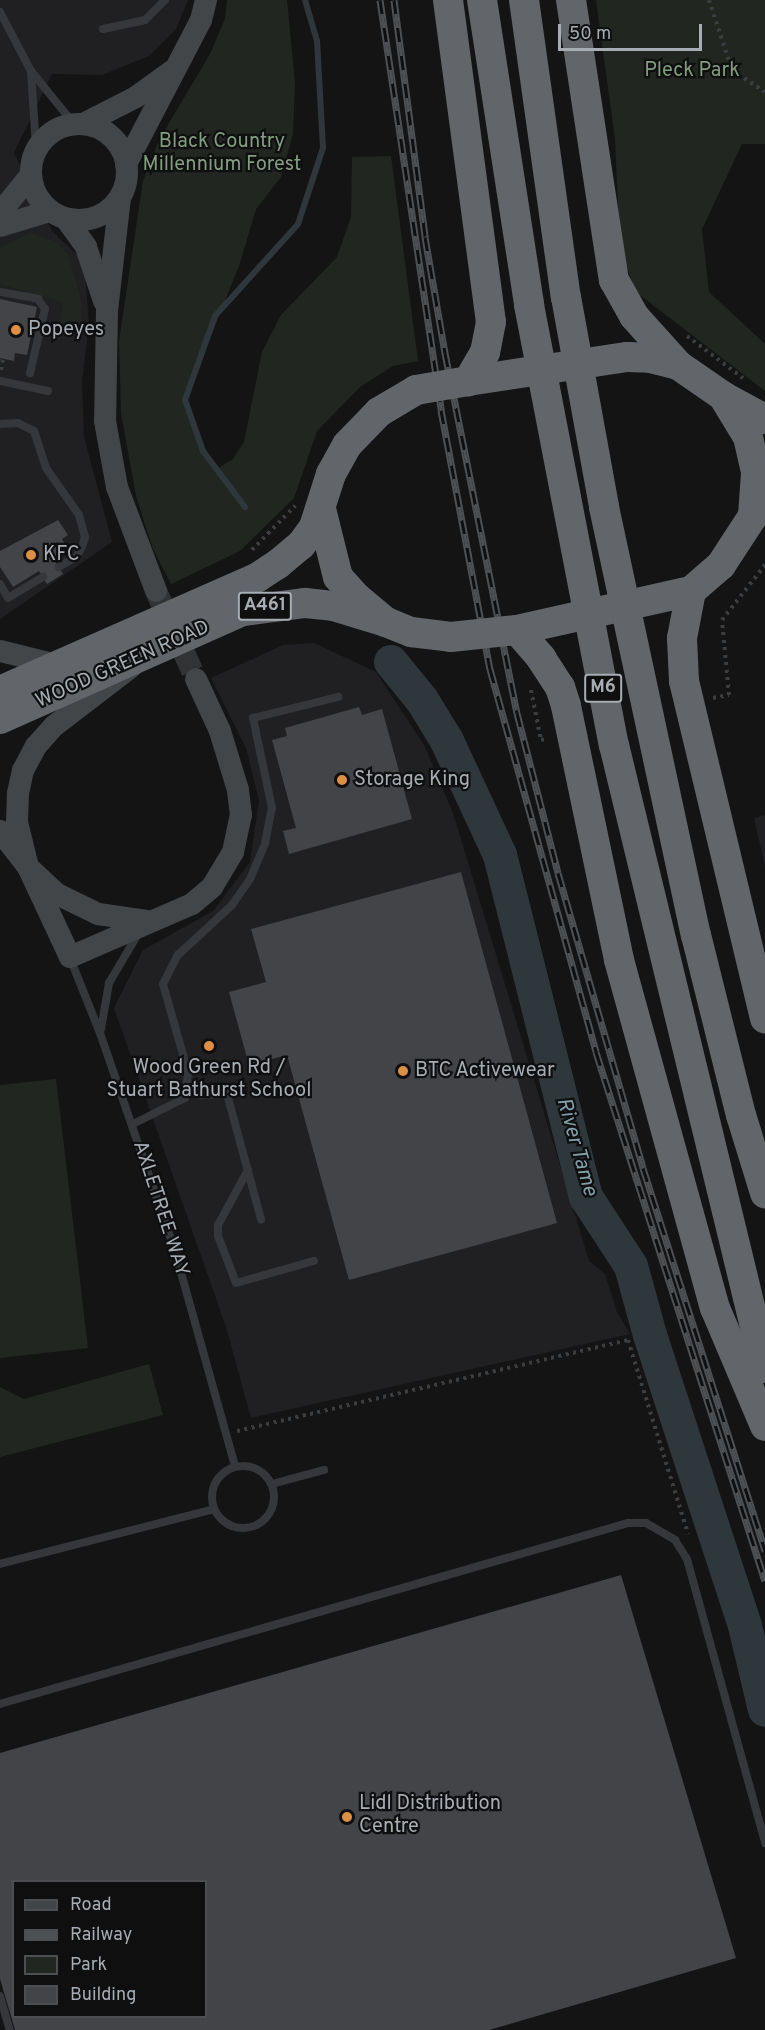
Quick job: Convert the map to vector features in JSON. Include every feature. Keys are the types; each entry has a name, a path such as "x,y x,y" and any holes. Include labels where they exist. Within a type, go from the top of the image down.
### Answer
{"highway":[{"path":"448,0 491,322 485,352 468,381"},
{"name":"M6","path":"482,0 529,305 614,744 765,1368"},
{"name":"M6","path":"524,0 566,297 604,507 696,935 741,1114 765,1193"},
{"path":"571,0 614,280 629,310 678,365 723,396 765,419"},
{"path":"468,381 627,357 678,365"},
{"name":"WOOD GREEN ROAD","path":"0,691 258,577 301,545 311,504 347,445 379,412 416,390 468,381"},
{"path":"723,396 748,436 756,473 759,511 722,565 691,591 682,638 684,681 765,1018"},
{"path":"311,504 338,578 386,622"},
{"name":"WOOD GREEN ROAD","path":"0,719 243,611 268,605 333,606 411,632 451,638 517,630 691,591"},
{"path":"517,630 547,668 566,705 620,960 712,1297 765,1426"}],"street":[{"path":"156,591 130,529 111,462 103,379 107,310 126,164 201,20 206,0"},
{"path":"107,310 86,247 33,189 30,176 36,149 59,128 78,124 136,97 174,69"},
{"path":"78,124 106,133 116,141 126,164"},
{"path":"0,213 30,176"},
{"path":"0,226 58,215 96,217 120,198"},
{"path":"0,651 57,665"},
{"name":"AXLETREE WAY","path":"70,957 28,867 16,809 23,770 36,746 54,726 151,651"},
{"path":"70,957 192,904 212,887 225,867 238,835 238,790 220,731 196,679"},
{"name":"AXLETREE WAY","path":"0,831 28,867 57,894 98,914 152,922"}],"lane":[{"path":"103,29 145,20 165,0"},
{"path":"0,12 31,71 78,124"},
{"path":"31,71 36,149"},
{"path":"0,292 38,299 45,309 30,373"},
{"path":"0,381 48,391"},
{"path":"0,424 18,423 34,431 46,468 79,515 85,537 76,556 59,567"},
{"path":"0,584 8,598 43,577"},
{"path":"261,1219 227,1094 201,1095 190,1084 164,984 178,955 232,905 249,879 266,843 272,808 253,718 338,697"},
{"path":"100,1033 103,1003 116,967 152,922"},
{"name":"AXLETREE WAY","path":"70,957 133,1124 175,1251 224,1434 235,1466"},
{"path":"133,1124 177,1105 185,1098 190,1084"},
{"path":"248,1170 218,1225 236,1283 314,1261"},
{"path":"235,1466 257,1468 272,1484 270,1513 256,1526 236,1528 227,1524 214,1509 211,1498 218,1478 235,1466"},
{"path":"272,1484 324,1470"},
{"path":"0,1564 214,1509"},
{"path":"0,1704 628,1523 646,1523 675,1540 687,1559 765,1843"},
{"path":"0,1996 10,2030"}],"path":[{"path":"710,0 730,64 738,74 765,92"},
{"path":"244,558 311,504"},
{"path":"729,695 722,620 765,565"},
{"path":"531,687 541,740"},
{"path":"224,1434 628,1340 689,1537"}],"shaded area":[{"path":"0,0 188,0 176,29 149,56 102,75 52,74 14,153 52,231 84,261 89,325 82,381 84,437 112,542 0,619"},
{"path":"314,643 376,672 424,745 453,813 589,1261 605,1274 617,1312 630,1334 251,1418 226,1327 114,1008 143,950 213,911 250,862 259,800 246,748 211,678 283,645"},
{"path":"765,815 765,866 754,818"}],"green space":[{"name":"Black Country Millennium Forest","path":"227,0 287,0 295,83 293,134 281,177 256,209 239,266 185,400 203,451 217,469 233,459 244,442 262,352 281,315 337,257 351,217 352,157 391,156 418,361 393,366 360,387 317,431 294,498 240,551 171,584 153,549 136,496 121,413 119,341 143,181 159,140 210,54 225,19"},
{"name":"Pleck Park","path":"596,0 765,0 765,144 742,144 702,229 709,292 765,344 765,391 636,292 620,249 615,139"},
{"path":"30,233 57,242 68,255 81,299 81,330 60,324 63,302 0,284 0,248"},
{"path":"56,1079 88,1348 0,1358 0,1085"},
{"path":"149,1364 163,1415 0,1457 0,1387 24,1399"}],"building":[{"name":"Popeyes","path":"0,299 37,307 27,355 15,353 14,361 0,358"},
{"name":"KFC","path":"58,520 68,535 62,539 69,551 54,560 63,574 47,584 39,571 13,587 0,567 0,551"},
{"name":"Storage King","path":"359,707 362,715 382,709 412,819 289,854 283,831 296,828 272,740 287,736 285,728"},
{"name":"BTC Activewear","path":"461,872 557,1223 349,1280 287,1055 249,1065 229,992 266,982 251,929"},
{"name":"Lidl Distribution Centre","path":"621,1575 736,1958 489,2030 15,2030 0,1979 0,1753"}],"waterway":[{"path":"245,507 203,451 185,400 215,316 298,224 323,148 317,41 305,0"},
{"name":"River Tame","path":"391,662 422,700 447,741 500,855 586,1197 631,1266 650,1335 745,1626 765,1710"}],"tunnel":[{"path":"156,591 196,679"}],"railway":[{"path":"380,0 441,410 490,669 596,1052 765,1581"},
{"path":"394,0 425,237 445,353 517,713 558,873 643,1168 765,1551"}],"place":[{"name":"Popeyes","path":"16,330"},
{"name":"KFC","path":"31,555"},
{"name":"Storage King","path":"342,780"},
{"name":"Wood Green Rd / Stuart Bathurst School","path":"209,1046"},
{"name":"BTC Activewear","path":"403,1071"},
{"name":"Lidl Distribution Centre","path":"347,1817"}]}
